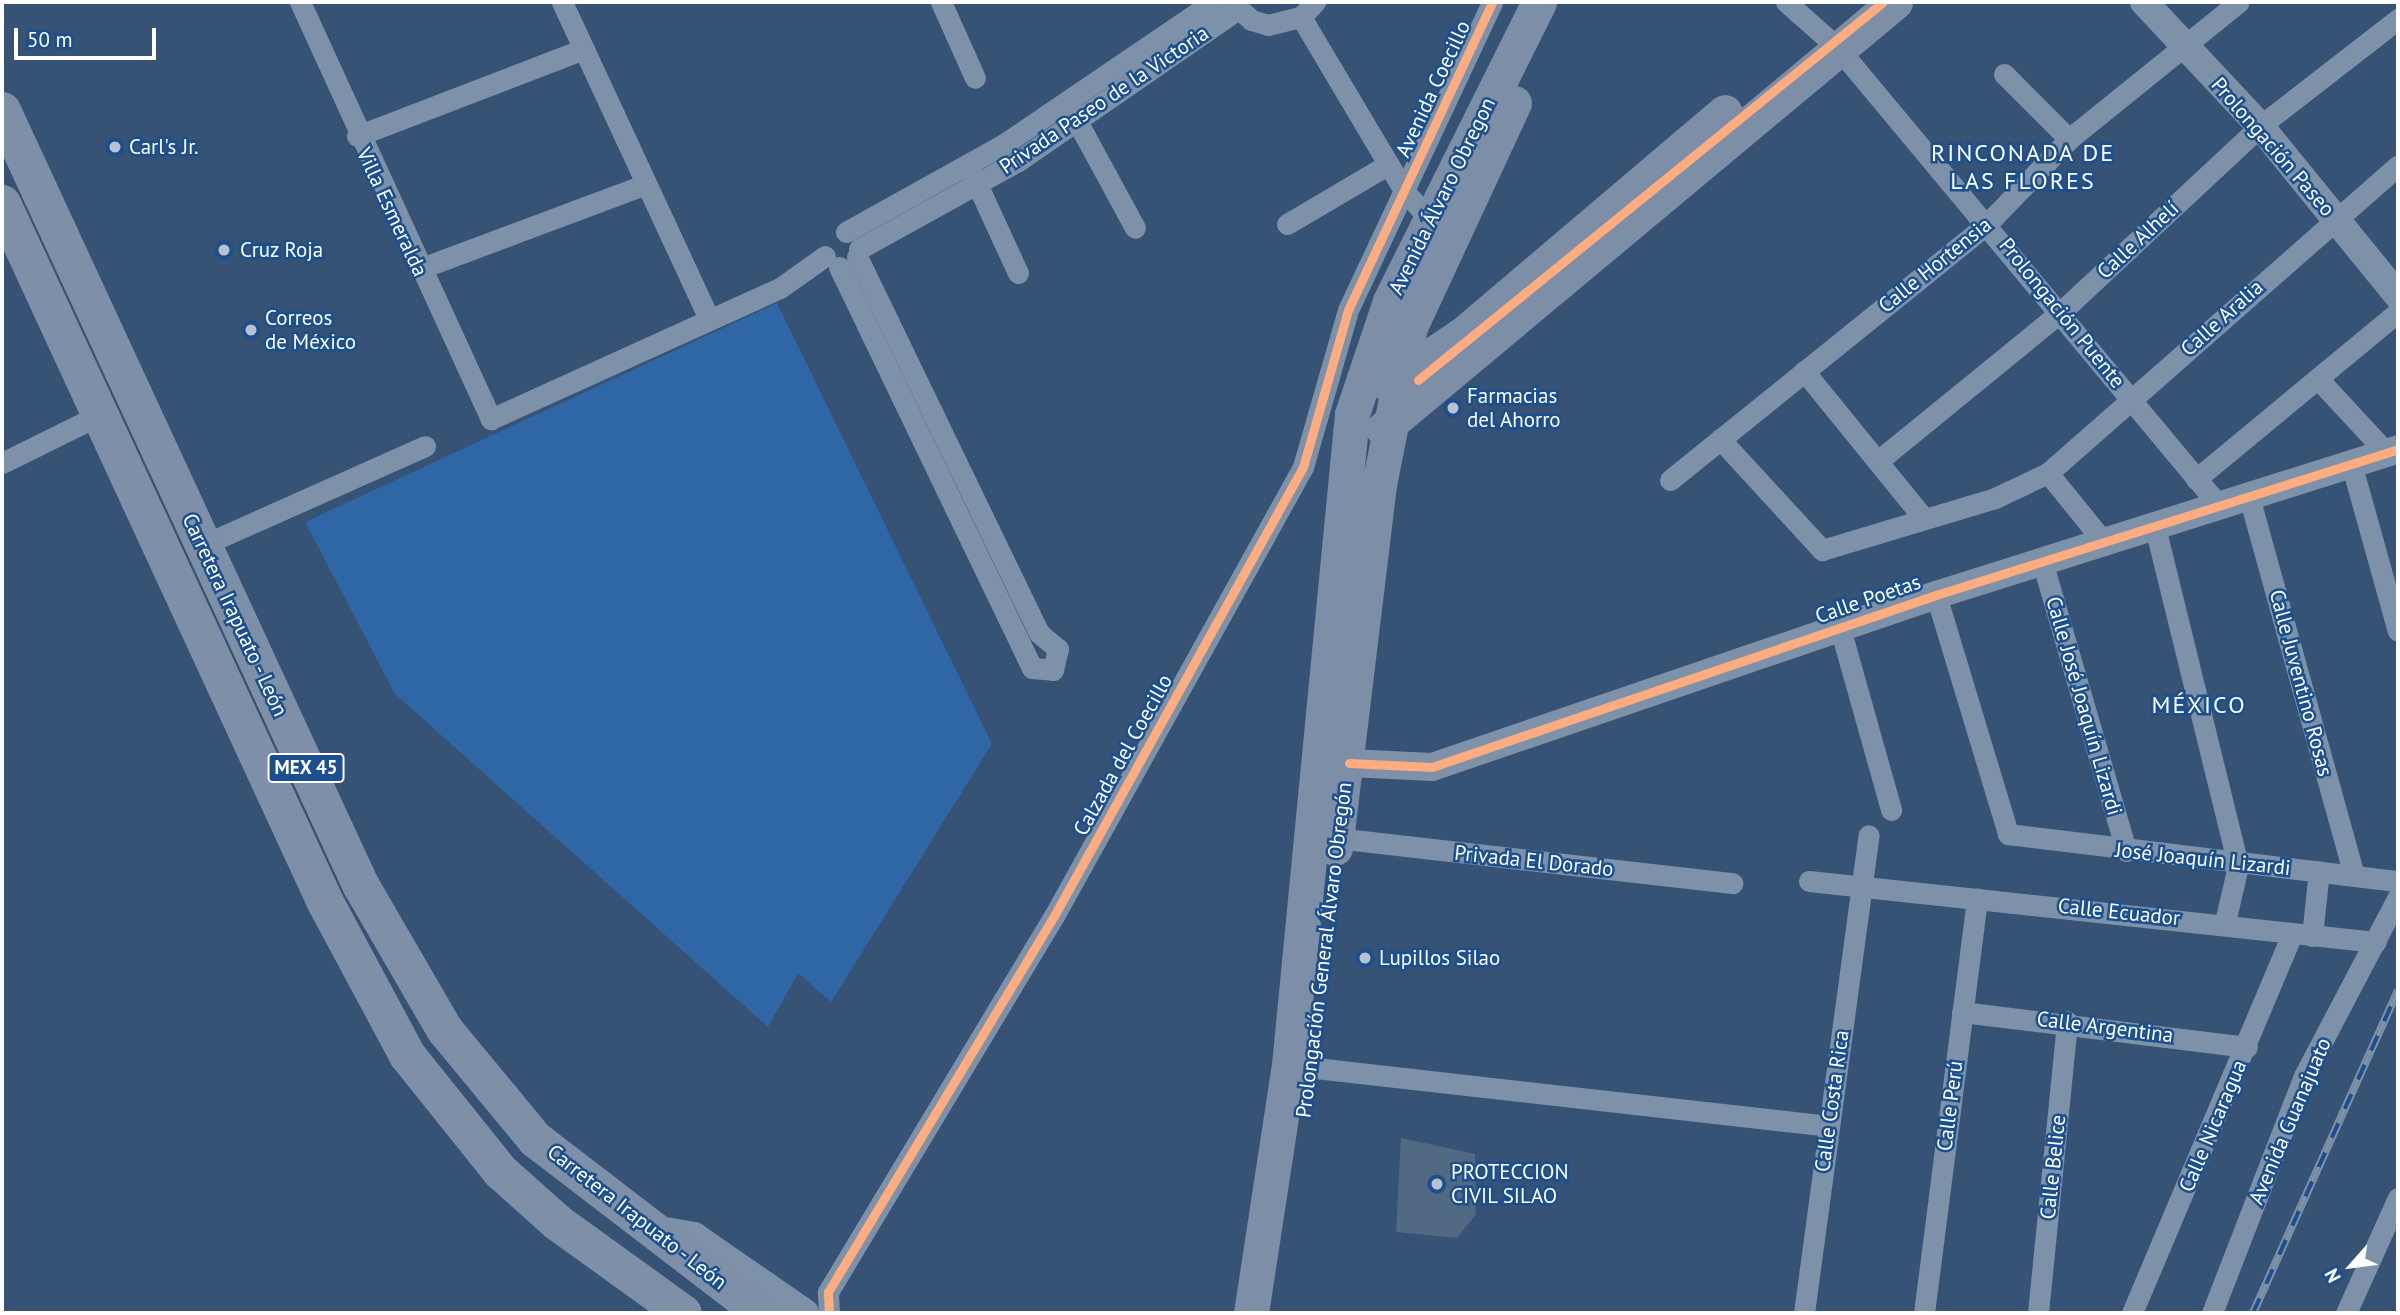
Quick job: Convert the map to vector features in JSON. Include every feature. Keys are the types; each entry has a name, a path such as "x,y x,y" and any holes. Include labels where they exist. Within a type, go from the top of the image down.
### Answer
{"highway":[{"name":"Carretera Irapuato - León","path":"2,110 360,884 444,1029 535,1139 648,1228 785,1309"},
{"name":"Carretera Irapuato - León","path":"2,202 97,416 325,902 407,1055 500,1171 557,1222 683,1313"}],"main road":[{"name":"Avenida Álvaro Obregon","path":"1400,379 1440,228 1539,2"},
{"name":"Avenida Álvaro Obregon","path":"1355,416 1376,336 1440,228 1563,2"},
{"path":"1355,416 1389,428 1830,39 1857,2"},
{"path":"1355,416 1400,379 1463,334 1830,39 1895,2"},
{"path":"1419,308 1463,334"},
{"name":"Prolongación General Álvaro Obregón","path":"1251,1313 1299,1066 1349,762 1389,428 1400,379"},
{"name":"Prolongación General Álvaro Obregón","path":"1276,1313 1355,416"}],"street":[{"name":"Villa Esmeralda","path":"300,2 357,136 491,419 709,318"},
{"path":"562,2 709,318 845,257"},
{"path":"941,2 975,78"},
{"name":"Privada Paseo de la Victoria","path":"1071,111 1213,2"},
{"name":"Avenida Coecillo","path":"1405,192 1492,2"},
{"name":"Prolongación Puente","path":"1786,2 1830,39 2063,310 2217,503"},
{"name":"Prolongación Paseo","path":"2144,2 2183,47 2260,126 2398,296"},
{"name":"Calle Hortensia","path":"1670,480 1988,223 2069,139 2239,2"},
{"path":"1235,6 1268,25 1308,9 1405,192 1440,228"},
{"name":"Privada Paseo de la Victoria","path":"973,174 846,232 827,238 845,257 1235,6"},
{"name":"Calle Alhelí","path":"1878,461 2063,310 2260,126 2398,19"},
{"path":"357,136 584,49"},
{"path":"2004,74 2069,139"},
{"path":"1071,111 1135,228"},
{"path":"1287,224 1389,164"},
{"name":"Calle Aralia","path":"1720,439 1822,550 1922,516 1995,498 2048,473 2335,218 2398,166"},
{"path":"973,174 1018,273"},
{"path":"419,269 646,184"},
{"name":"Calzada del Coecillo","path":"785,1309 829,1303 1061,904 1303,467 1348,310 1405,192"},
{"path":"846,232 845,257 935,442 1039,633 1058,649 1053,670 1032,668 935,442"},
{"path":"2196,479 2320,381 2398,312"},
{"path":"1804,371 1922,516"},
{"path":"2320,381 2392,451"},
{"path":"1317,414 1355,416"},
{"path":"2,463 97,416"},
{"path":"203,545 425,446"},
{"name":"Calle Poetas","path":"1349,762 1432,767 2154,523 2392,451"},
{"path":"2351,463 2398,631"},
{"path":"2048,473 2103,541"},
{"name":"Calle Juventino Rosas","path":"2248,493 2353,872"},
{"path":"2154,523 2238,866 2225,922"},
{"name":"Calle José Joaquín Lizardi","path":"2042,561 2126,851"},
{"name":"José Joaquín Lizardi","path":"1936,595 2008,834 2238,866 2353,872 2398,881"},
{"path":"1840,628 1891,810"},
{"name":"Calle Costa Rica","path":"1804,1313 1868,835"},
{"name":"Privada El Dorado","path":"1336,838 1732,883"},
{"path":"2312,936 2319,871"},
{"name":"Calle Ecuador","path":"1809,881 1861,890 1976,898 2225,922 2291,936 2376,942"},
{"name":"Avenida Guanajuato","path":"2212,1313 2304,1076 2398,897"},
{"name":"Calle Perú","path":"1924,1313 1976,898"},
{"name":"Calle Nicaragua","path":"2132,1313 2247,1046 2291,936"},
{"name":"Calle Argentina","path":"1962,1013 2067,1021 2247,1046"},
{"name":"Calle Belice","path":"2038,1313 2067,1021"},
{"path":"1299,1066 1829,1126"},
{"path":"2346,1313 2398,1198"}],"shaded area":[{"path":"777,303 992,744 831,1002 798,973 768,1027 395,694 305,522"}],"building":[{"name":"PROTECCION CIVIL SILAO","path":"1401,1138 1475,1154 1476,1214 1457,1238 1396,1232"}],"railway":[{"path":"2253,1313 2398,990"}],"cycle path":[{"path":"829,1313 828,1292 1054,916 1303,467 1348,310 1492,2"},
{"path":"1418,380 1883,2"},
{"path":"1349,763 1432,767 1936,595 2398,449"}],"place":[{"name":"Carl's Jr.","path":"115,147"},
{"name":"Cruz Roja","path":"224,250"},
{"name":"Correos de México","path":"251,330"},
{"name":"Farmacias del Ahorro","path":"1453,408"},
{"name":"Lupillos Silao","path":"1365,958"},
{"name":"PROTECCION CIVIL SILAO","path":"1437,1184"}],"district":[{"name":"RINCONADA DE LAS FLORES","path":"2023,167"},
{"name":"MÉXICO","path":"2199,705"}]}
